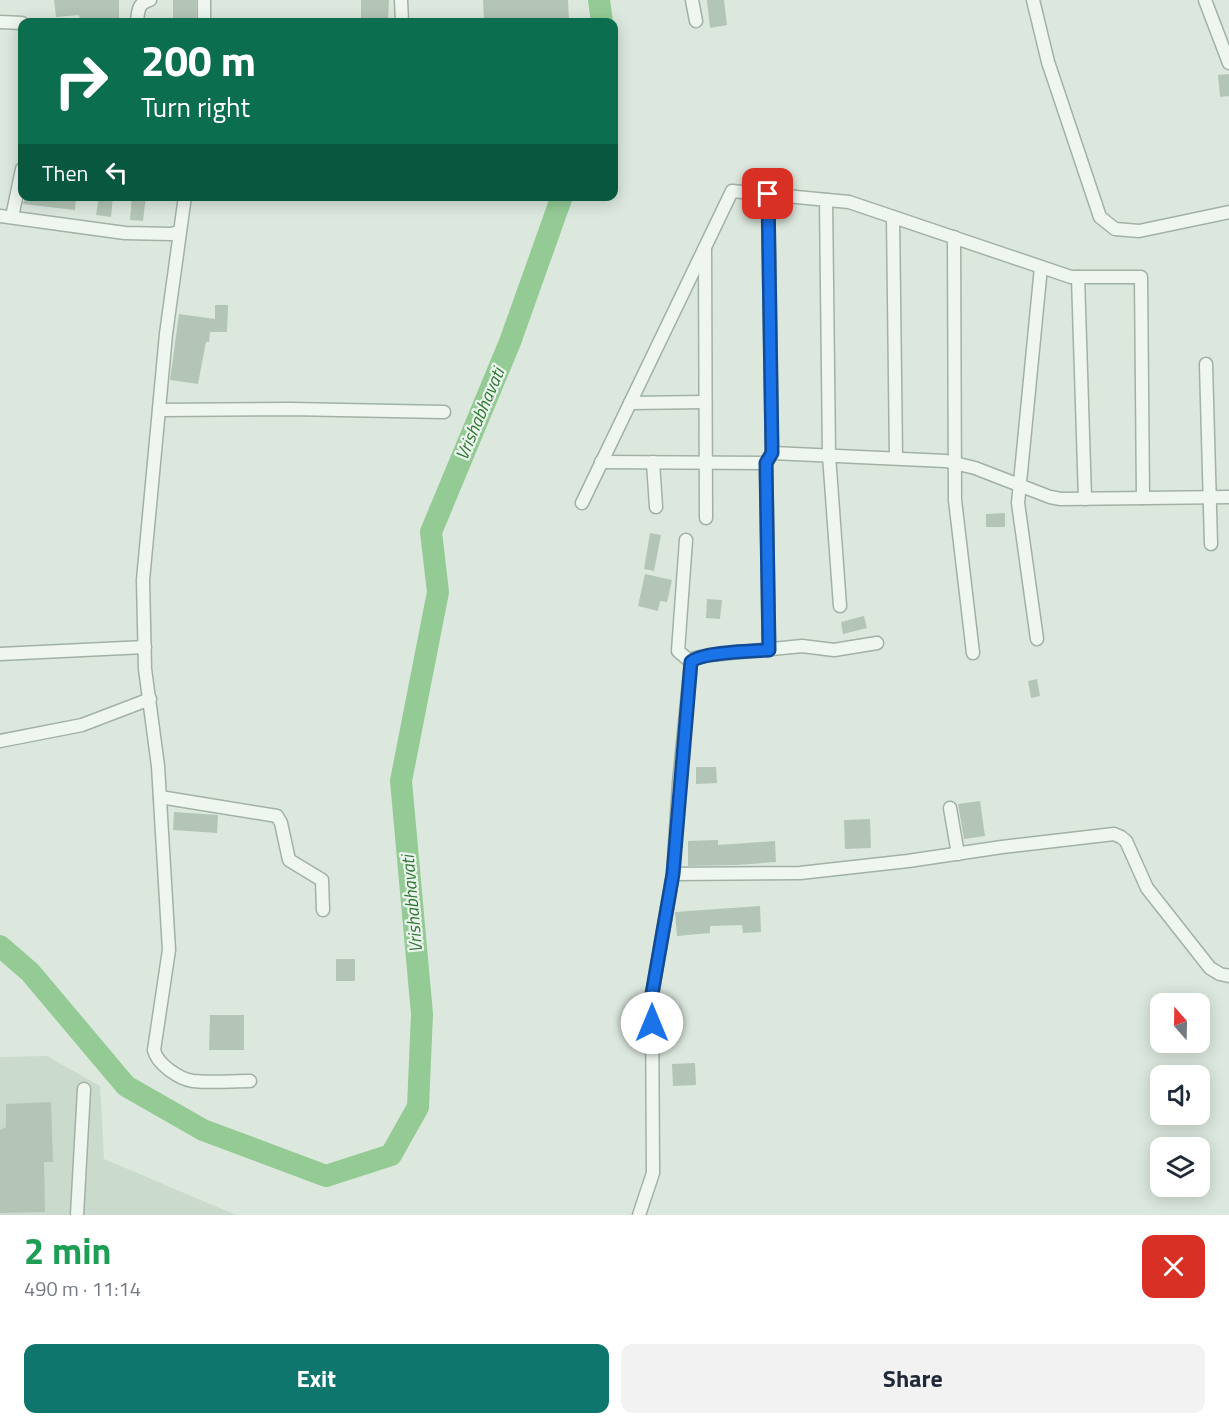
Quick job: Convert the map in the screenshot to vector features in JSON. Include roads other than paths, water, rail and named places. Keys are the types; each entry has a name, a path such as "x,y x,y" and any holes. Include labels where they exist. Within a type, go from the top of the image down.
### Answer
{"street":[{"path":"137,18 138,9 142,3 150,0"},
{"path":"204,0 204,18"},
{"path":"401,0 402,18"},
{"path":"693,0 696,21"},
{"path":"1033,0 1048,62 1100,217 1115,229 1139,231 1229,212"},
{"path":"1205,0 1229,63"},
{"path":"0,22 18,23"},
{"path":"18,181 6,216 125,233 171,234 179,232"},
{"path":"582,503 732,191 849,202 1071,277 1141,277 1143,498"},
{"path":"768,194 769,650"},
{"path":"826,200 829,455 840,606"},
{"path":"184,201 166,334 143,580 145,669 159,766 169,950 154,1054 166,1067 193,1081 250,1081"},
{"path":"893,216 896,459"},
{"path":"954,237 955,500 973,653"},
{"path":"705,247 706,518"},
{"path":"1037,639 1018,503 1041,267"},
{"path":"1078,277 1085,499"},
{"path":"1206,364 1211,544"},
{"path":"630,403 705,402"},
{"path":"159,410 290,409 444,412"},
{"path":"601,462 705,463 829,455 956,463 1050,497 1085,499 1229,497"},
{"path":"653,462 656,507"},
{"path":"686,540 678,651 691,662"},
{"path":"639,1215 653,1173 652,994 673,874 691,662 694,658 710,655 802,646 834,650 877,643"},
{"path":"0,654 145,647"},
{"path":"0,741 82,724 150,699"},
{"path":"160,797 277,816 281,823 289,860 322,880 323,910"},
{"path":"950,808 958,854"},
{"path":"673,874 800,873 1107,835 1121,837 1126,841 1148,888 1210,968 1229,976"},
{"path":"77,1215 84,1089"}],"waterway":[{"name":"Vrishabhavati","path":"599,0 601,18"},
{"name":"Vrishabhavati","path":"0,946 30,972 126,1086 203,1130 326,1176 391,1155 418,1107 422,1014 401,781 438,592 431,532 510,342 560,201"}]}
